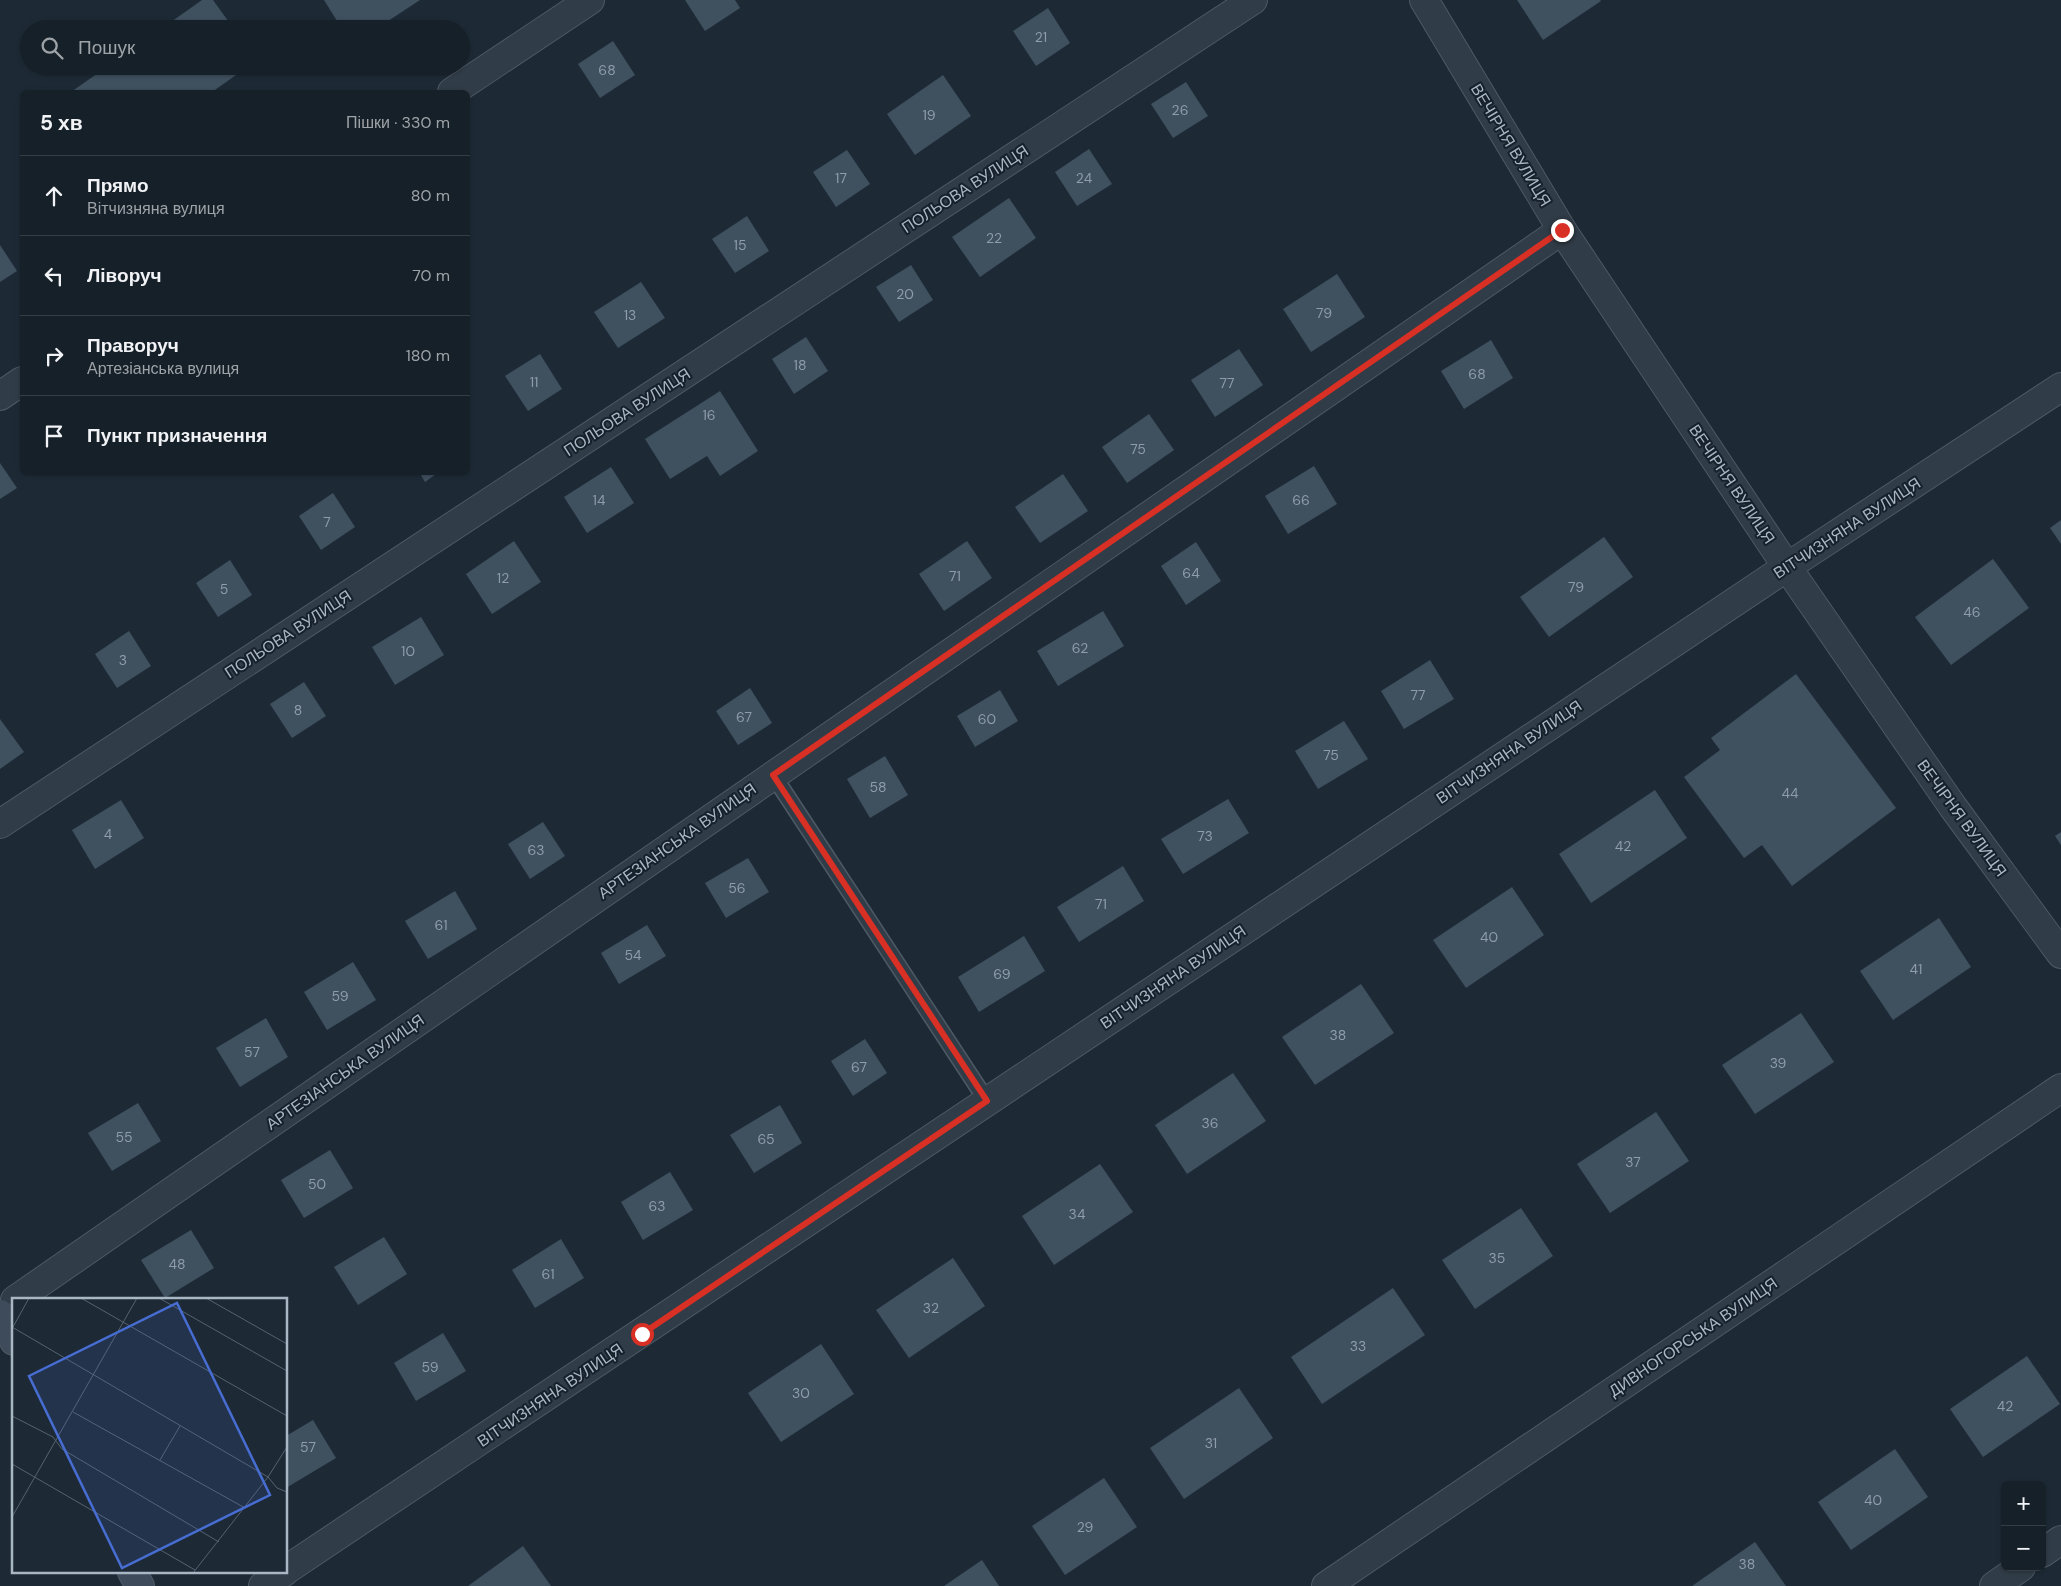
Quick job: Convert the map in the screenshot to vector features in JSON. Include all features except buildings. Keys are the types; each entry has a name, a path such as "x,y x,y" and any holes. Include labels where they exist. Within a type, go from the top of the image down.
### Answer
{"main road":[{"path":"0,1314 12,1337"},
{"path":"133,1574 140,1586"}],"street":[{"path":"455,90 590,0"},
{"name":"ПОЛЬОВА ВУЛИЦЯ","path":"0,824 1253,0"},
{"name":"ВЕЧІРНЯ ВУЛИЦЯ","path":"1424,0 1562,230 1787,567 1953,807 2061,954"},
{"name":"АРТЕЗІАНСЬКА ВУЛИЦЯ","path":"18,1298 1562,230"},
{"path":"0,396 20,382"},
{"name":"ВІТЧИЗНЯНА ВУЛИЦЯ","path":"288,1569 1787,567 2061,387"},
{"name":"ДИВНОГОРСЬКА ВУЛИЦЯ","path":"1326,1586 2061,1088"},
{"name":"АРТЕЗІАНСЬКА ВУЛИЦЯ","path":"0,1310 12,1302"},
{"path":"2046,1550 2061,1540"},
{"path":"1994,1586 2015,1571"},
{"name":"ВІТЧИЗНЯНА ВУЛИЦЯ","path":"263,1586 281,1574"}],"lane":[{"path":"773,775 987,1101"}],"route":[{"path":"642,1334 987,1101 773,775 1562,230"}]}
